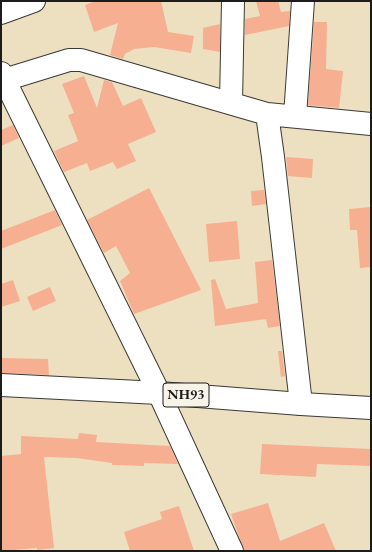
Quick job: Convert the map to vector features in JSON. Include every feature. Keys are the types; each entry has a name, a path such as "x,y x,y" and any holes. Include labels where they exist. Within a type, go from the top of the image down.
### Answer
{"street":[{"path":"1,13 34,1"},
{"path":"231,103 233,1"},
{"path":"295,116 302,1"},
{"path":"232,551 159,393 3,76 69,60 80,60 267,114 371,124"},
{"path":"267,114 302,404"},
{"name":"NH93","path":"1,386 159,393 371,408"}],"building":[{"path":"96,1 161,1 168,32 194,36 191,53 154,47 134,49 125,54 123,59 110,55 118,23 94,32 85,5"},
{"path":"256,1 278,1 281,12 290,11 289,26 245,35 245,19 260,16"},
{"path":"314,22 327,22 326,69 343,71 339,108 308,105"},
{"path":"220,24 220,52 203,49 203,28"},
{"path":"84,76 97,108 104,80 112,82 123,106 141,98 156,132 128,144 136,161 117,169 113,162 90,171 87,163 64,172 54,151 78,141 68,115 74,113 62,84"},
{"path":"13,125 19,138 1,146 1,130"},
{"path":"286,157 313,159 312,178 288,176"},
{"path":"149,188 201,290 134,314 120,281 130,273 116,246 104,253 87,220"},
{"path":"264,190 266,204 252,206 251,191"},
{"path":"371,207 371,267 360,268 357,230 350,230 349,209"},
{"path":"55,210 62,225 1,249 1,231"},
{"path":"237,221 240,259 209,262 206,224"},
{"path":"272,260 280,326 268,328 266,319 215,326 211,280 215,279 226,309 258,303 255,262"},
{"path":"13,280 20,301 1,307 1,284"},
{"path":"50,287 56,301 33,311 27,297"},
{"path":"278,351 282,351 285,376 281,377"},
{"path":"1,358 48,359 49,375 1,373"},
{"path":"79,433 97,435 96,442 170,446 178,464 144,463 144,466 112,465 112,463 77,458 44,457 54,548 1,551 1,456 21,454 21,436 78,439"},
{"path":"262,444 371,449 371,466 317,464 316,477 260,474"},
{"path":"268,503 280,541 324,523 336,551 244,551 231,514"},
{"path":"179,506 194,551 130,551 124,532 162,519 160,512"}]}
